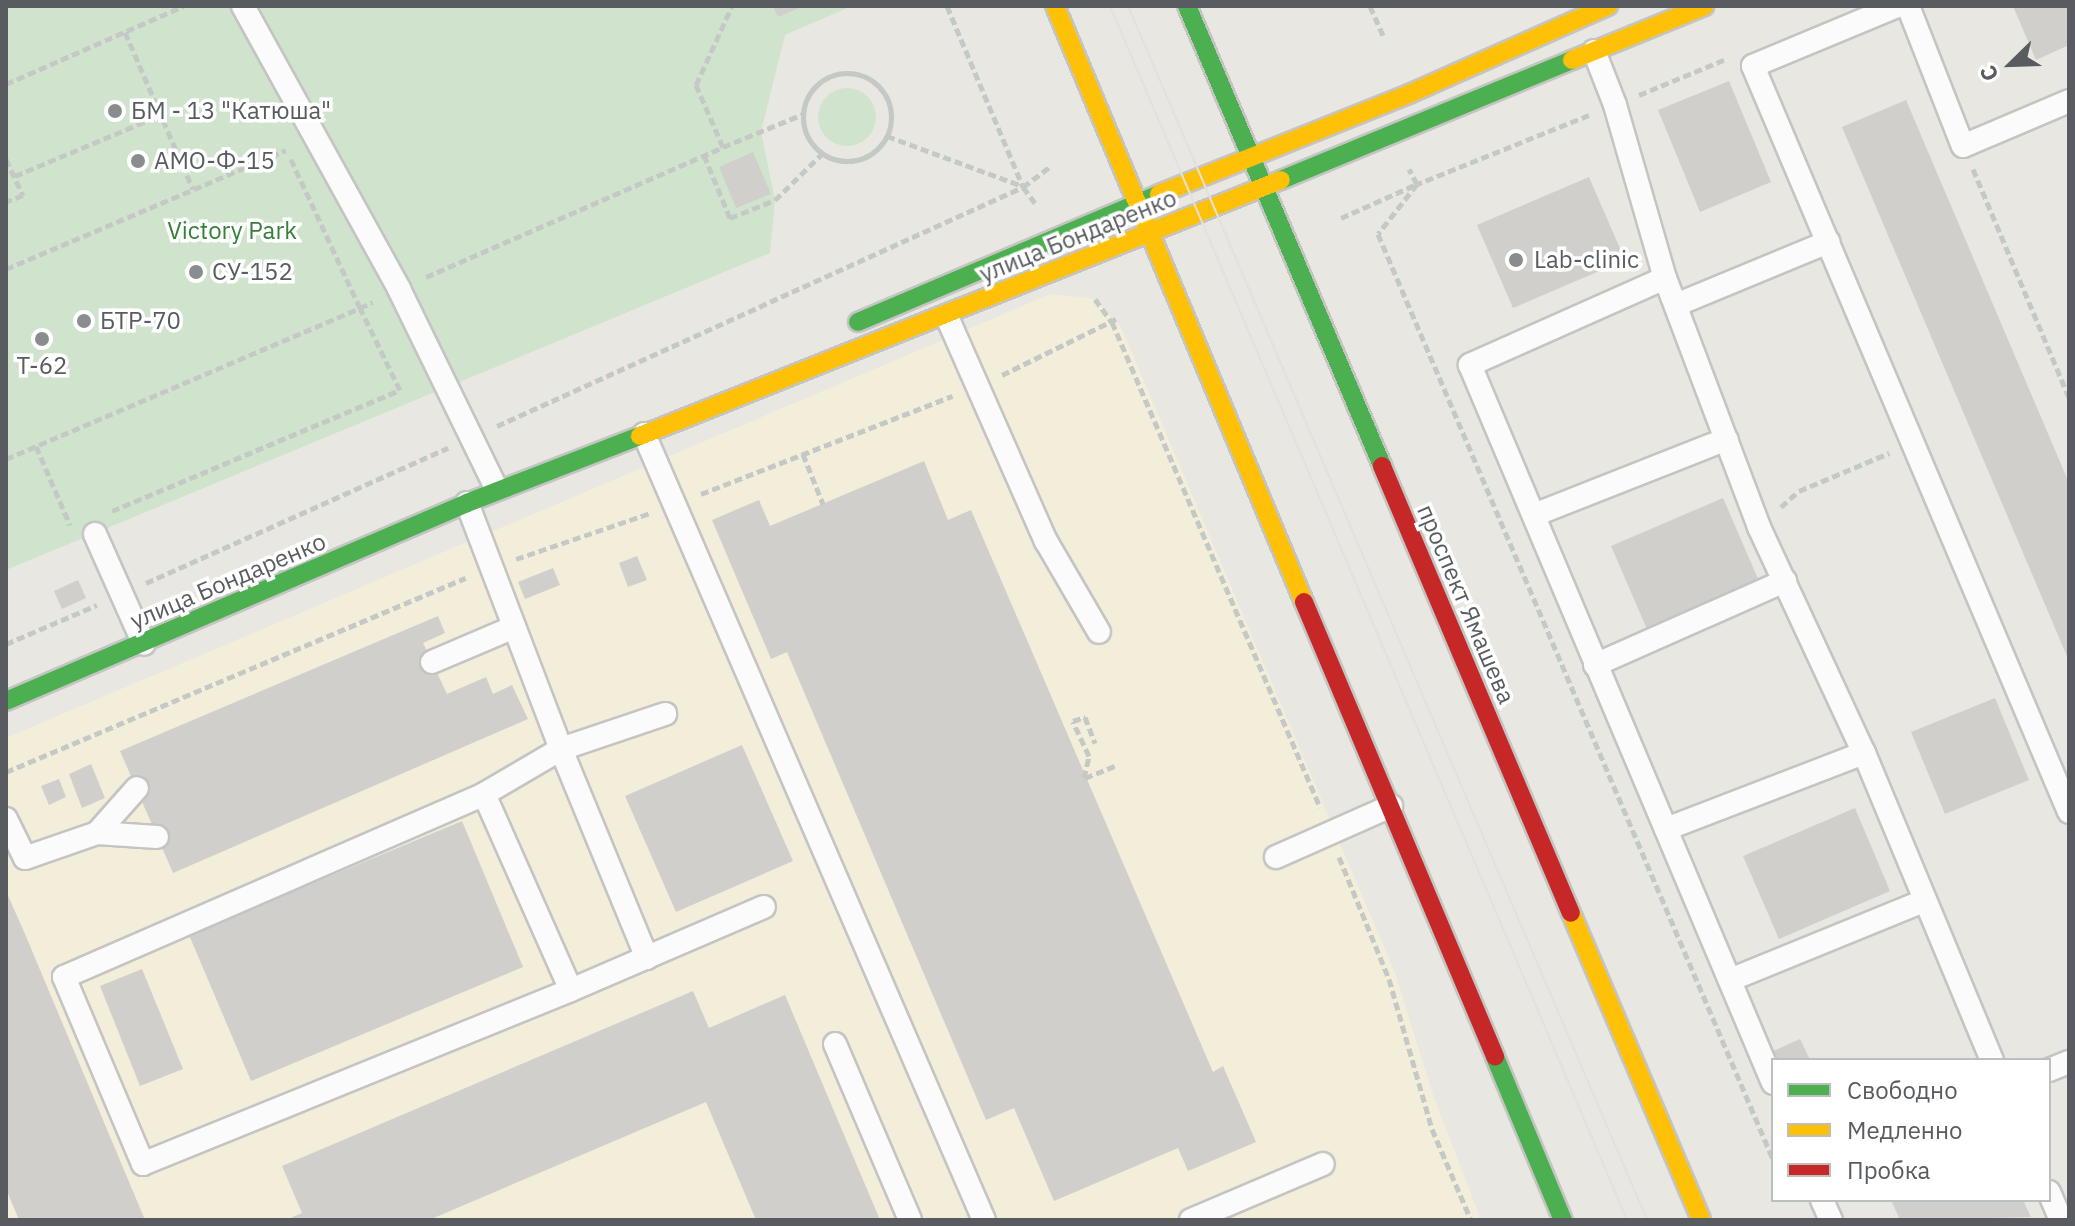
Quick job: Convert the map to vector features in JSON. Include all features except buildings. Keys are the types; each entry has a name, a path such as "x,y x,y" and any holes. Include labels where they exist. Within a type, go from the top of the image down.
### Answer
{"street":[{"path":"1055,6 1563,1220"},
{"name":"проспект Ямашева","path":"1187,6 1701,1220"},
{"name":"улица Бондаренко","path":"836,332 1608,6"},
{"name":"улица Бондаренко","path":"6,701 467,503 947,317 1704,6"},
{"name":"улица Бондаренко","path":"467,503 779,358"}],"lane":[{"path":"243,6 399,289 496,488"},
{"path":"1897,6 1753,66 2069,812"},
{"path":"1908,6 1963,146 2069,101"},
{"path":"1594,51 1615,105 1665,278 1759,527 1864,753 1991,1058"},
{"path":"1676,305 1828,242"},
{"path":"1665,278 1470,365 1771,1078"},
{"path":"947,317 1046,541 1099,632"},
{"path":"644,434 984,1220"},
{"path":"1534,515 1727,439"},
{"path":"467,503 561,749 647,958"},
{"path":"94,524 144,644"},
{"path":"1595,665 1785,581"},
{"path":"432,662 514,627"},
{"path":"665,714 561,749 484,794 64,977 143,1164 571,990 764,907"},
{"path":"1666,829 1864,753"},
{"path":"97,833 137,788"},
{"path":"484,794 571,990"},
{"path":"1276,857 1330,836 1391,806"},
{"path":"6,819 25,858 97,833 157,837"},
{"path":"1730,980 1924,901"},
{"path":"835,1044 910,1220"},
{"path":"1191,1220 1323,1164"},
{"path":"2051,1197 2061,1220"}],"path":[{"path":"6,84 184,6"},
{"path":"723,147 696,85 732,6"},
{"path":"947,6 1023,187 1038,207"},
{"path":"1370,6 1383,35"},
{"path":"125,32 193,189"},
{"path":"851,73 865,77 885,96 891,109 887,136 879,149 851,161 822,154 805,130 803,114 814,89 824,80 851,73"},
{"path":"6,459 803,114"},
{"path":"15,176 161,115"},
{"path":"887,136 1023,187"},
{"path":"72,529 94,524 400,390 279,137"},
{"path":"1963,146 2069,397"},
{"path":"6,269 286,150"},
{"path":"704,155 730,218 775,200 822,154"},
{"path":"6,159 23,195 6,202"},
{"path":"1341,218 1417,184 1406,164"},
{"path":"6,644 471,438 1023,187 1051,166"},
{"path":"1095,299 1114,321 1389,979 1432,1129 1471,1220"},
{"path":"6,772 491,568 674,505 976,387 1114,321"},
{"path":"1759,527 1799,491 1913,443"},
{"path":"803,454 823,504"},
{"path":"1095,743 1085,717 1073,721 1089,756 1084,778 1117,765"}],"shaded area":[{"path":"1051,294 1095,299 1121,327 1395,973 1433,1095 1481,1220 6,1220 6,738"}],"green space":[{"name":"Victory Park","path":"6,6 852,6 785,35 761,132 775,200 770,253 6,570"},
{"path":"847,88 868,96 876,117 868,138 847,146 826,138 818,117 826,96"}],"tram line":[{"path":"1110,6 1627,1220"},
{"path":"1128,6 1647,1220"}],"traffic: fast":[{"path":"1187,6 1382,466"},
{"path":"1281,180 1572,60"},
{"path":"858,322 1159,194"},
{"path":"6,701 467,503 640,436"},
{"path":"1495,1057 1563,1220"}],"traffic: slow":[{"path":"1055,6 1304,602"},
{"path":"1159,194 1409,94 1608,6"},
{"path":"1572,60 1704,6"},
{"path":"640,436 1281,180"},
{"path":"1571,913 1701,1220"}],"traffic: jam":[{"path":"1382,466 1571,913"},
{"path":"1304,602 1495,1057"}],"place":[{"name":"БМ - 13 \"Катюша\"","path":"115,111"},
{"name":"АМО-Ф-15","path":"138,161"},
{"name":"Lab-clinic","path":"1516,260"},
{"name":"СУ-152","path":"196,272"},
{"name":"БТР-70","path":"84,321"},
{"name":"Т-62","path":"42,339"}]}
